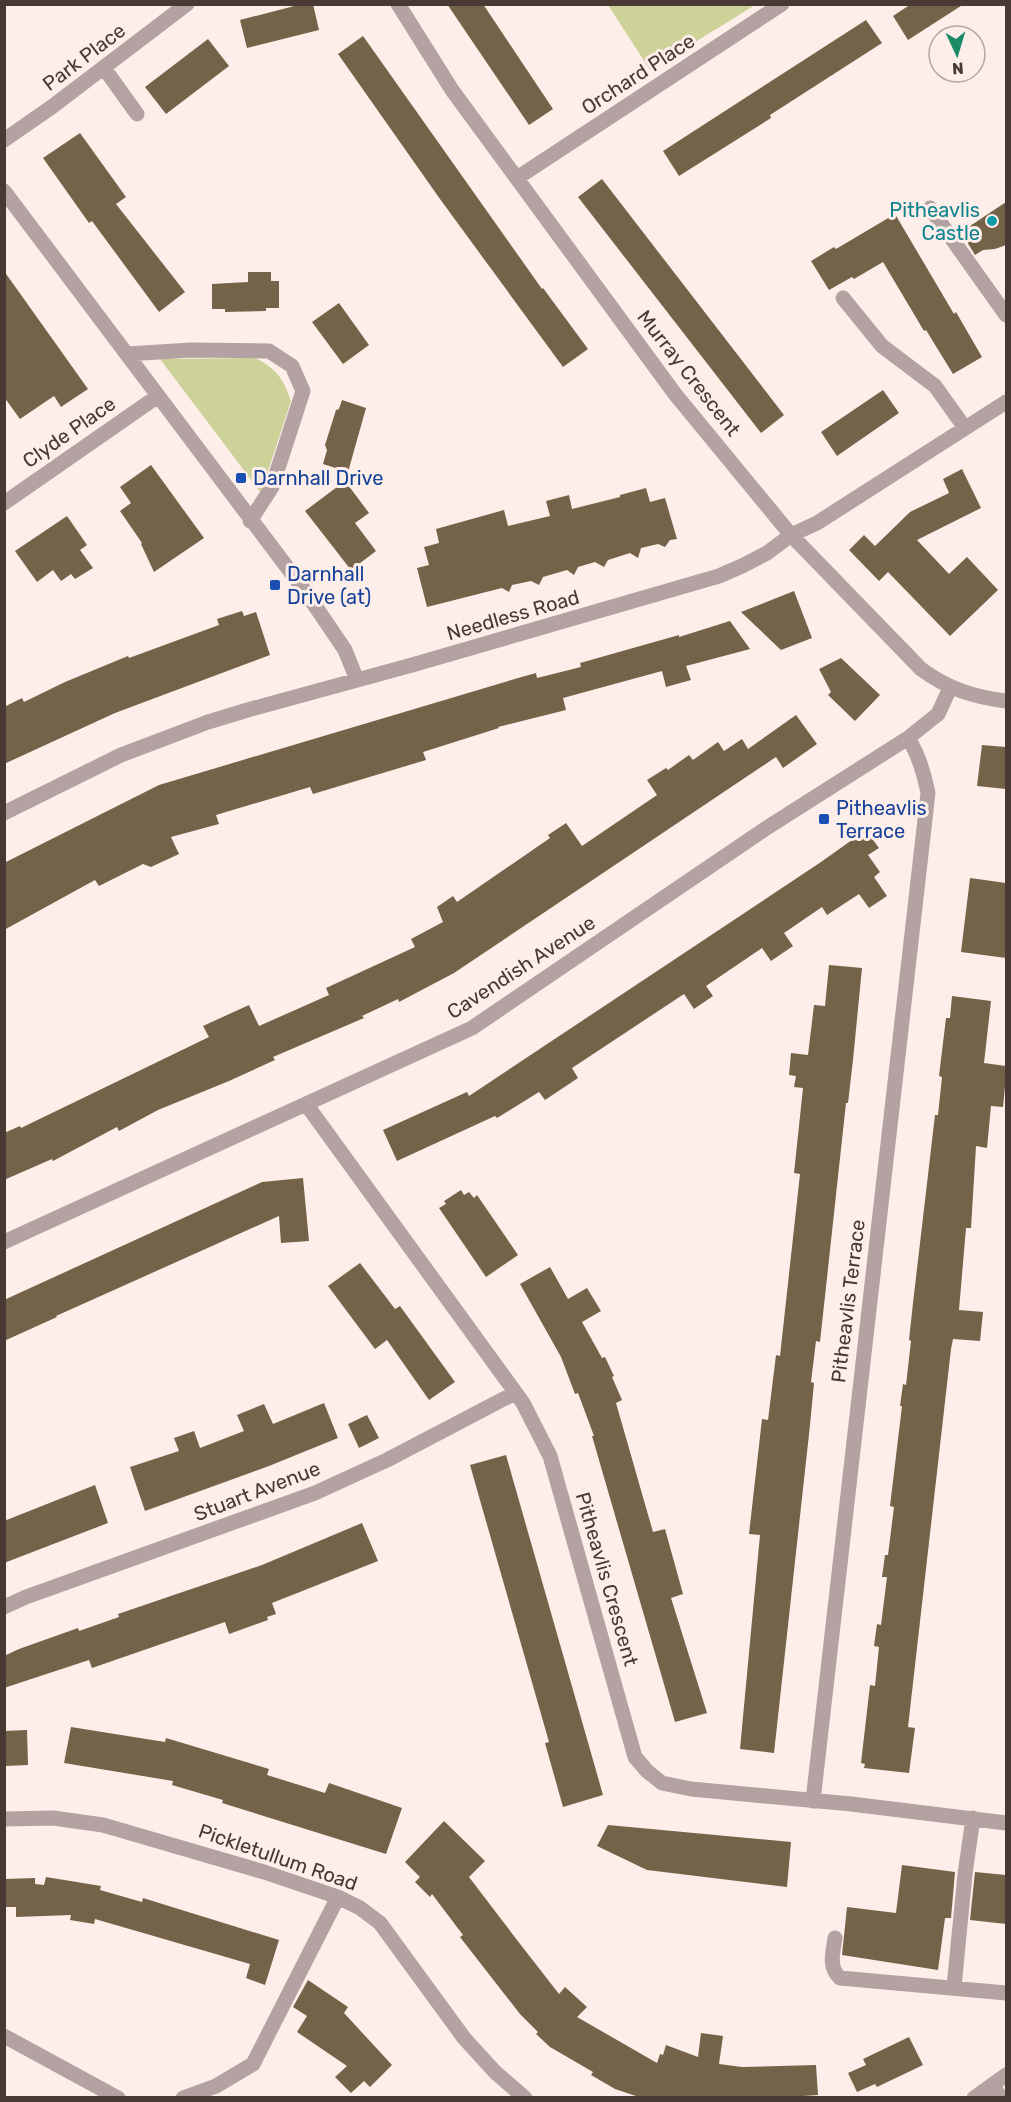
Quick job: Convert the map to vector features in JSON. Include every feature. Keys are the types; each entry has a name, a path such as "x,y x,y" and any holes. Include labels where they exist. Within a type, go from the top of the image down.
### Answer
{"street":[{"name":"Park Place","path":"4,140 188,4"},
{"name":"Murray Crescent","path":"399,4 452,90 675,394 791,535 921,669 950,687 967,694 1006,701"},
{"name":"Orchard Place","path":"517,178 782,4"},
{"path":"104,68 137,114"},
{"path":"4,191 250,521 305,591 345,650 357,680"},
{"path":"930,208 1006,315"},
{"path":"843,298 882,346 935,386 965,428"},
{"path":"127,354 191,350 269,351 292,366 303,391 272,487 250,521"},
{"name":"Clyde Place","path":"4,503 158,396"},
{"name":"Needless Road","path":"4,813 121,755 208,722 718,576 767,553 791,535 817,524 1006,402"},
{"name":"Cavendish Avenue","path":"4,1242 472,1028 765,829 908,738 938,714 950,687"},
{"name":"Pitheavlis Terrace","path":"813,1801 928,793 923,769 908,738"},
{"name":"Pitheavlis Crescent","path":"306,1104 524,1403 550,1456 635,1757 647,1771 662,1783 691,1789 1006,1823"},
{"name":"Stuart Avenue","path":"4,1607 26,1597 315,1493 387,1460 515,1393"},
{"name":"Pickletullum Road","path":"4,1819 53,1818 103,1825 338,1896 360,1908 380,1923 464,2038 495,2072 525,2097"},
{"path":"954,1987 973,1818"},
{"path":"183,2097 216,2086 253,2064 338,1896"},
{"path":"835,1938 832,1965 834,1972 840,1978 1006,1993"},
{"path":"4,2036 118,2097"},
{"path":"974,2097 996,2091 1006,2075"}],"green space":[{"path":"608,5 755,5 650,70"},
{"path":"255,358 269,366 278,375 291,401 261,493 160,359"}],"building":[{"path":"302,4 313,4 319,30 247,48 240,20"},
{"path":"447,4 483,4 553,109 529,125"},
{"path":"911,4 964,4 933,24 927,24 927,28 908,40 893,16"},
{"path":"866,20 882,43 770,115 771,118 679,176 663,151"},
{"path":"363,36 542,289 588,349 563,367 440,199 338,54"},
{"path":"208,39 229,66 166,114 145,87"},
{"path":"80,133 126,197 116,204 185,292 159,312 92,221 89,223 43,158"},
{"path":"602,179 784,415 761,433 578,197"},
{"name":"Pitheavlis Castle","path":"1006,202 1006,245 983,250 975,255 961,232"},
{"path":"895,214 982,357 953,374 926,330 924,331 883,262 829,290 811,261"},
{"path":"4,271 88,389 61,407 54,396 20,419 4,397"},
{"path":"248,272 271,272 271,281 279,281 279,308 266,308 266,311 225,312 225,309 212,309 212,284 248,282"},
{"path":"339,303 369,345 343,364 312,322"},
{"path":"883,390 899,413 837,456 821,432"},
{"path":"342,400 366,408 348,472 323,464 327,450 325,445 336,410 339,409"},
{"path":"151,465 204,538 154,572 142,543 120,511 131,503 120,487"},
{"path":"962,469 981,508 917,540 949,574 967,557 998,590 950,636 888,572 879,581 849,550 864,535 875,546 910,512 949,493 943,479"},
{"path":"345,481 369,513 355,523 376,551 351,570 305,511"},
{"path":"646,488 650,502 665,498 677,539 670,540 665,547 658,544 641,548 638,558 630,553 608,560 604,567 595,562 578,567 574,575 567,570 543,577 539,585 531,581 512,585 509,592 502,588 427,607 417,568 429,565 424,547 439,543 436,529 504,510 508,526 550,516 546,501 569,495 572,509"},
{"path":"67,516 87,545 80,550 93,568 75,579 71,574 61,581 53,570 37,582 15,551"},
{"path":"794,591 812,638 781,650 741,612"},
{"path":"242,611 244,616 256,612 270,655 115,713 4,764 4,707 22,698 24,702 128,656 129,658 219,625 217,619"},
{"path":"730,621 750,649 686,666 691,680 666,687 662,671 563,698 566,710 498,727 423,752 426,760 313,794 310,787 216,815 219,824 171,837 179,854 151,867 143,864 99,886 95,880 4,930 4,863 159,785 518,678 536,673 537,678 581,667 580,663"},
{"path":"841,658 880,695 855,721 828,695 831,692 819,669"},
{"path":"796,715 817,744 783,768 776,757 454,973 399,1002 398,999 362,1016 364,1018 273,1057 275,1060 158,1110 119,1131 117,1127 53,1161 52,1159 4,1180 4,1133 20,1126 21,1128 209,1037 203,1026 249,1005 259,1026 329,995 326,988 415,947 411,939 443,922 437,907 453,896 457,902 550,838 548,835 566,823 582,846 657,795 647,780 666,768 668,770 689,755 693,760 718,742 724,751 742,739 748,749"},
{"path":"982,745 1006,747 1006,789 977,786"},
{"path":"866,830 879,848 868,855 880,872 874,877 887,896 869,908 859,894 827,915 822,907 784,933 793,946 771,961 762,948 706,986 713,996 694,1009 684,994 572,1068 578,1078 545,1100 539,1092 497,1118 495,1116 397,1161 383,1130 467,1092 469,1096"},
{"path":"970,878 1006,883 1006,958 961,952"},
{"path":"829,965 862,968 820,1342 816,1341 811,1382 814,1383 810,1425 774,1753 740,1749 760,1535 749,1534 762,1419 768,1420 776,1355 780,1356 800,1174 794,1173 803,1088 794,1087 796,1076 789,1075 791,1053 808,1055 814,1005 825,1006"},
{"path":"952,996 991,1001 984,1063 1006,1066 1006,1077 1003,1107 991,1106 987,1148 976,1146 971,1228 966,1228 959,1310 983,1312 980,1341 953,1339 951,1349 908,1727 915,1728 909,1773 864,1768 865,1764 861,1763 870,1685 875,1686 879,1647 874,1646 877,1624 881,1625 887,1577 882,1577 885,1555 888,1555 894,1507 890,1506 902,1406 900,1406 903,1384 906,1385 911,1341 909,1340 935,1115 938,1115 942,1077 939,1076 946,1018 950,1018"},
{"path":"303,1178 309,1241 281,1243 279,1216 4,1341 4,1300 262,1182"},
{"path":"461,1190 464,1195 469,1192 474,1198 477,1195 518,1255 486,1277 439,1208 446,1204 444,1201"},
{"path":"360,1263 395,1309 400,1306 455,1382 429,1400 387,1340 375,1349 328,1286"},
{"path":"550,1267 568,1299 587,1288 601,1311 582,1322 602,1358 605,1357 614,1376 612,1377 622,1400 616,1403 653,1532 665,1529 683,1594 671,1598 707,1713 675,1722 592,1436 594,1436 578,1393 575,1394 561,1357 520,1284"},
{"path":"324,1403 338,1438 145,1511 130,1467 179,1451 174,1438 194,1431 200,1448 244,1431 237,1415 264,1404 273,1424"},
{"path":"367,1415 379,1438 359,1448 348,1424"},
{"path":"506,1455 603,1795 563,1807 545,1743 549,1742 470,1465"},
{"path":"95,1485 108,1523 4,1563 4,1521"},
{"path":"362,1523 378,1561 272,1603 276,1614 267,1617 268,1620 229,1634 225,1622 92,1668 89,1660 4,1688 4,1656 19,1649 78,1628 79,1631 119,1617 118,1614 262,1565"},
{"path":"71,1727 165,1742 166,1738 269,1769 267,1775 325,1793 329,1783 402,1808 386,1854 222,1803 223,1800 172,1785 173,1781 64,1763"},
{"path":"27,1730 28,1765 4,1766 4,1731"},
{"path":"444,1821 485,1861 469,1877 517,1940 559,1994 565,1987 587,2007 577,2017 657,2063 666,2045 698,2057 701,2033 723,2036 719,2064 742,2067 816,2065 818,2095 803,2097 639,2097 615,2089 591,2075 593,2072 550,2047 536,2034 538,2032 520,2014 460,1937 463,1935 432,1894 430,1897 415,1882 420,1877 405,1862"},
{"path":"608,1825 791,1842 787,1887 647,1870 597,1846"},
{"path":"902,1865 955,1872 951,1918 945,1918 938,1970 842,1955 847,1907 896,1913"},
{"path":"975,1872 1006,1875 1006,1924 970,1920"},
{"path":"46,1877 101,1886 100,1890 142,1902 143,1898 279,1940 265,1985 246,1978 250,1964 95,1919 94,1924 70,1920 71,1915 16,1917 16,1907 4,1907 4,1879 35,1878 35,1884 44,1885"},
{"path":"308,1980 348,2007 344,2013 392,2065 370,2087 364,2081 351,2093 335,2077 347,2066 297,2032 307,2016 293,2007"},
{"path":"909,2037 923,2065 877,2087 875,2084 857,2092 848,2073 866,2065 863,2059"}],"place":[{"name":"Pitheavlis Castle","path":"992,221"},
{"name":"Darnhall Drive","path":"241,478"},
{"name":"Darnhall Drive (at)","path":"275,585"},
{"name":"Pitheavlis Terrace","path":"824,819"}]}
